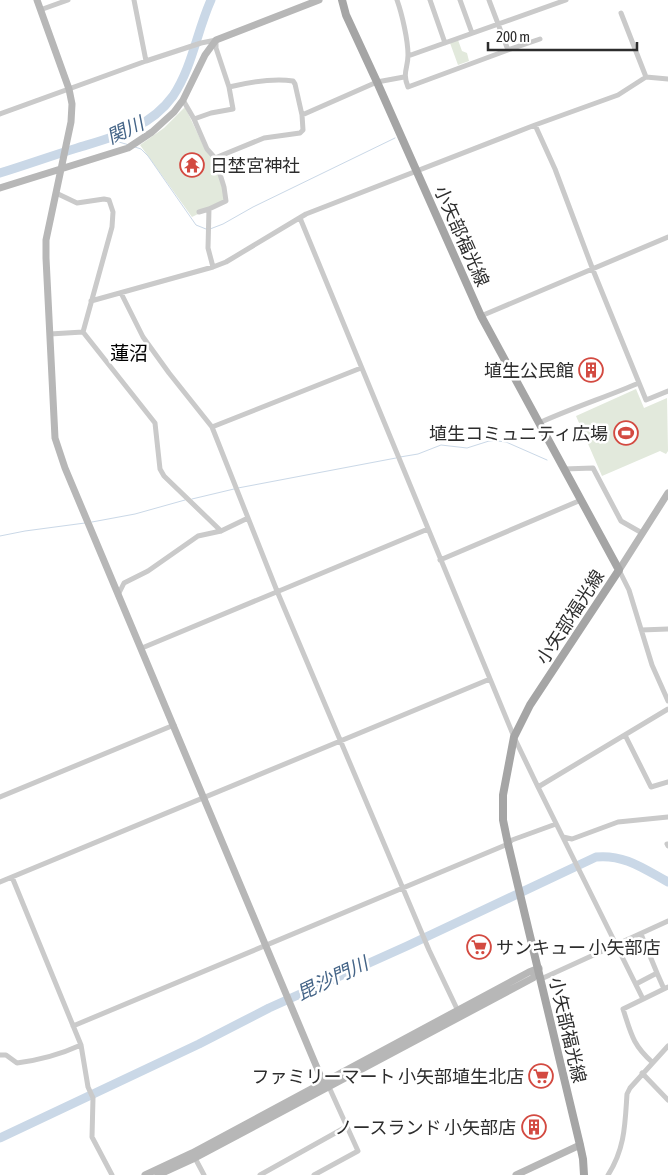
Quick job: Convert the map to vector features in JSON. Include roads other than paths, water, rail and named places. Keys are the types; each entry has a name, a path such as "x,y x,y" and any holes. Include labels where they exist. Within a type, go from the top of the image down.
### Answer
{"main road":[{"name":"小矢部福光線","path":"342,0 346,15 481,316 619,570 530,705 514,737 502,794 508,844 580,1145 584,1175"}],"street":[{"path":"37,0 69,88 72,104 71,122 46,249 55,438 65,468 293,1009 326,1085 358,1151 314,1175"},
{"path":"40,10 68,0"},
{"path":"134,0 146,61"},
{"path":"0,114 146,61 216,40 237,30 319,0"},
{"path":"396,0 401,10 408,56 404,77 408,87 540,39"},
{"path":"430,0 445,43"},
{"path":"460,0 472,33"},
{"path":"490,0 508,50"},
{"path":"408,56 566,0"},
{"path":"621,13 646,77"},
{"path":"194,119 211,113 233,109 229,87 216,48 216,40"},
{"path":"0,188 128,148 152,132 174,112 183,100 206,55 216,40"},
{"path":"302,115 377,82 404,77"},
{"path":"91,301 226,262 306,214 416,170 618,95 646,77 668,79"},
{"path":"215,158 264,138 300,133 302,130 302,115 293,81 252,81 229,87"},
{"path":"183,100 194,119 207,149 215,158 224,187 226,201 199,212"},
{"path":"535,125 555,169 592,270 646,400 668,391"},
{"path":"56,193 77,203 109,200 113,212 112,227 83,332"},
{"path":"209,209 208,248 213,267"},
{"path":"300,218 514,737 643,999"},
{"path":"481,316 668,237"},
{"path":"122,293 143,337 169,374 212,427 277,591 429,950 458,1011"},
{"path":"50,334 83,332"},
{"path":"83,332 155,423 160,469 164,476 221,531"},
{"path":"212,427 361,368"},
{"path":"539,423 568,409 586,405 639,383"},
{"path":"564,469 593,468 621,521 642,533"},
{"path":"668,493 619,570 628,590 652,665 668,701"},
{"path":"440,560 581,500"},
{"path":"119,593 124,583 148,571 198,536 221,531 248,518"},
{"path":"142,648 428,529"},
{"path":"641,630 668,629"},
{"path":"0,882 490,680"},
{"path":"538,787 668,709"},
{"path":"0,797 174,725"},
{"path":"625,735 651,787 668,782"},
{"path":"563,837 572,838 618,822 668,818"},
{"path":"73,1026 508,844 512,840 556,824"},
{"path":"12,877 81,1045 88,1087 93,1098 92,1136 112,1175"},
{"path":"541,979 668,921"},
{"path":"641,934 657,973 666,988 623,1009 633,1042 640,1052 652,1062"},
{"path":"158,1175 195,1158 458,1011 539,968"},
{"path":"145,1175 192,1154 533,978 539,968"},
{"path":"636,984 657,973"},
{"path":"0,1055 6,1055 17,1063 43,1060 81,1045"},
{"path":"608,1175 619,1154 622,1143 628,1094 633,1082 668,1046"},
{"path":"642,1073 668,1100"},
{"path":"260,1175 346,1127"},
{"path":"516,1175 580,1145"},
{"path":"195,1158 204,1175"}],"waterway":[{"name":"関川","path":"0,173 117,135 142,124 153,116 173,96 180,85 211,0"},
{"path":"210,229 395,138"},
{"path":"109,139 129,145"},
{"path":"135,147 141,149 148,156 196,225 206,229"},
{"path":"400,457 418,454 441,445 467,448 489,441 498,441 506,442 547,460"},
{"path":"238,488 396,458"},
{"path":"192,499 234,489"},
{"path":"92,522 135,514 185,500"},
{"path":"0,536 85,523"},
{"name":"毘沙門川","path":"0,1138 199,1044 269,1008 407,946 596,857 625,860 668,882"}],"place":[{"name":"日埜宮神社","path":"192,165"},
{"name":"埴生公民館","path":"591,370"},
{"name":"埴生コミュニティ広場","path":"626,433"},
{"name":"サンキュー 小矢部店","path":"479,947"},
{"name":"ファミリーマート 小矢部埴生北店","path":"541,1076"},
{"name":"ノースランド 小矢部店","path":"534,1127"}],"district":[{"name":"蓮沼","path":"129,353"}]}
